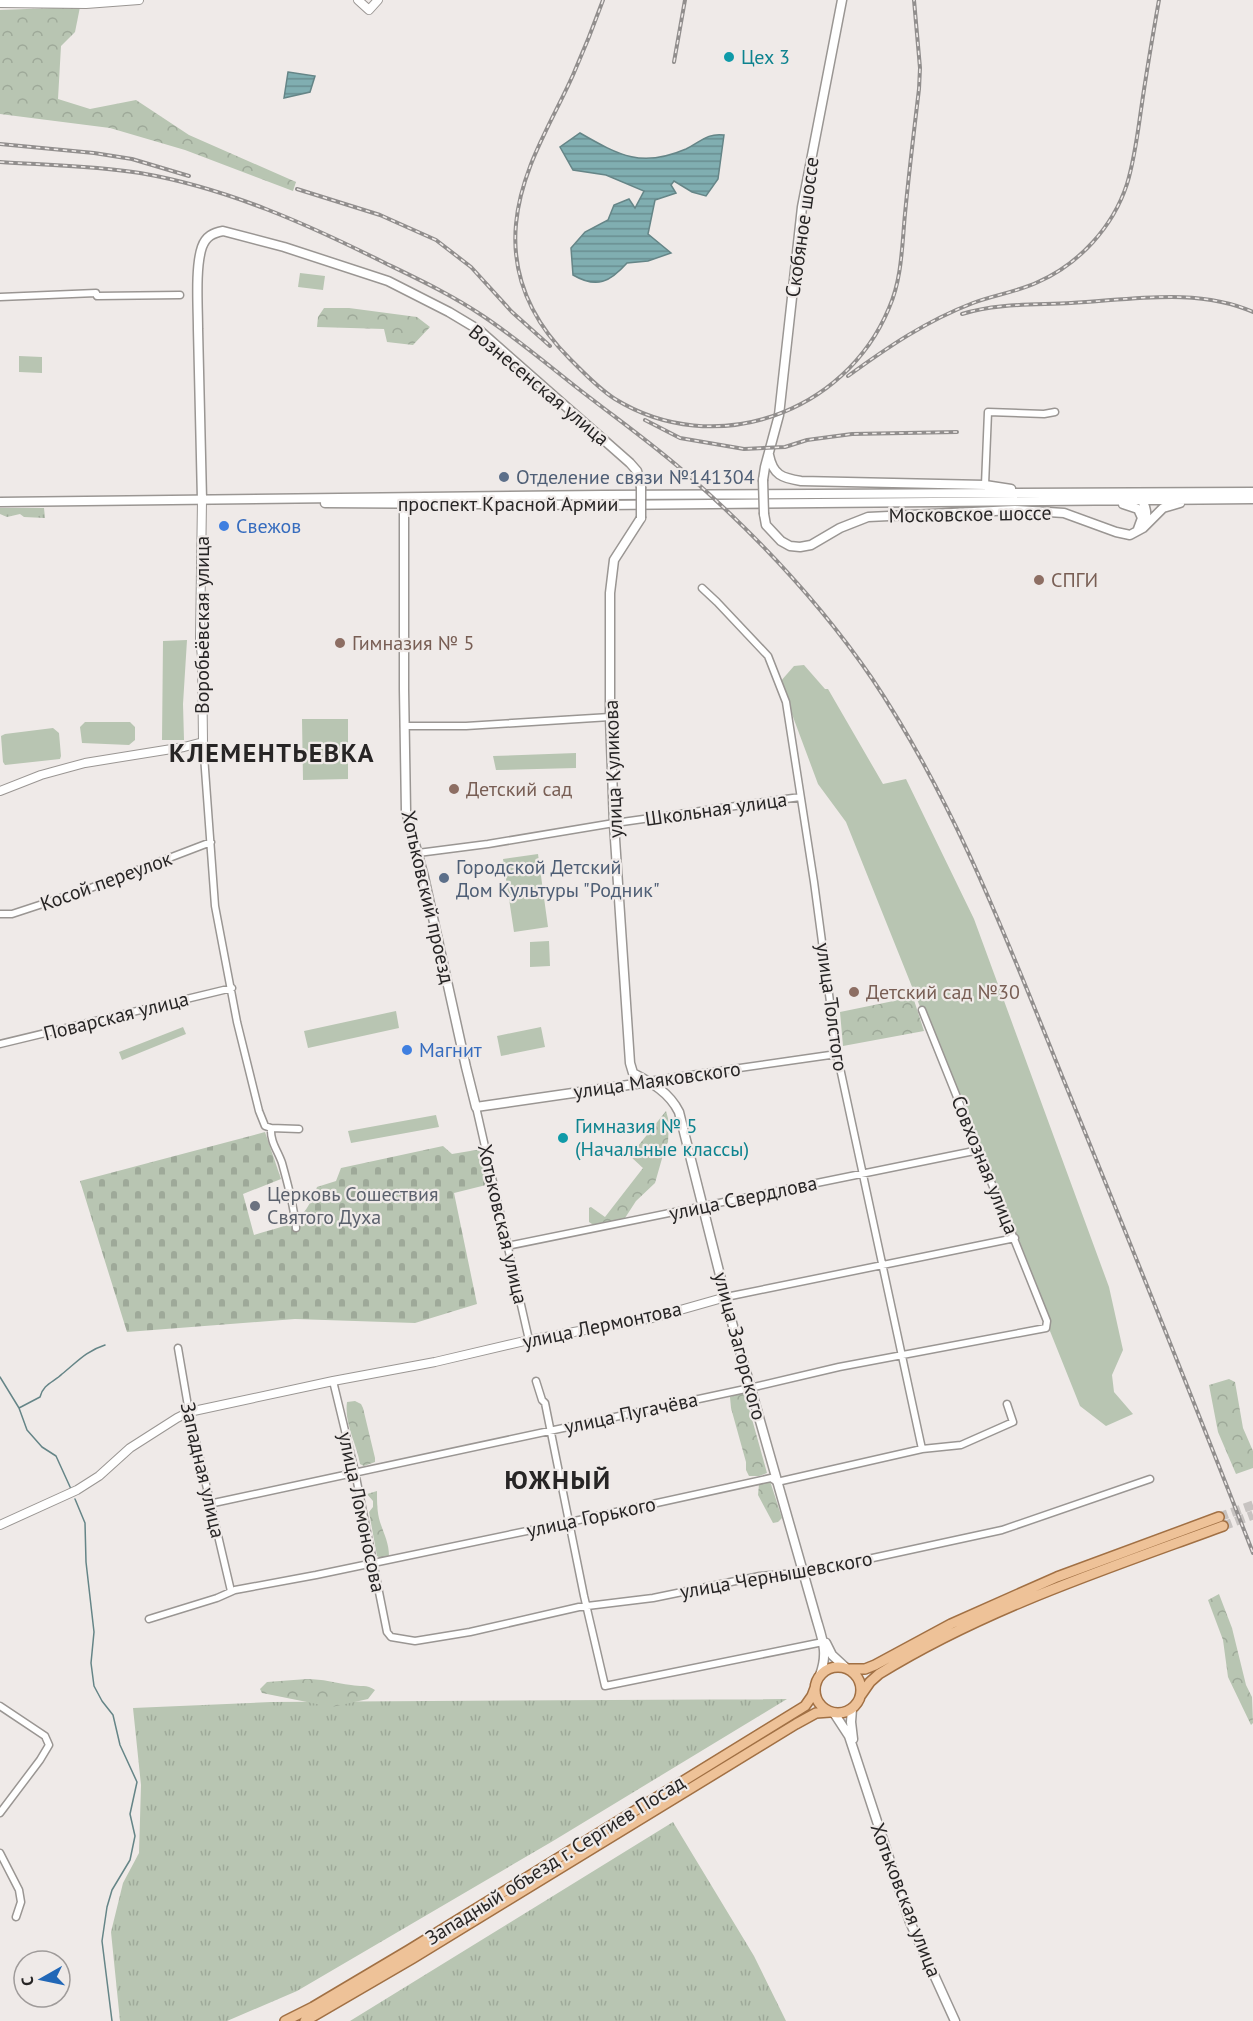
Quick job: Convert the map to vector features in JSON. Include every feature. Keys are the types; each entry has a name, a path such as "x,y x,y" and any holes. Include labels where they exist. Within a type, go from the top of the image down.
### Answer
{"main road":[{"name":"Скобяное шоссе","path":"764,514 763,480 779,415 802,207 842,0"},
{"name":"Вознесенская улица","path":"214,233 223,231 284,247 388,281 479,330 637,471 641,487 639,521"},
{"name":"Воробьёвская улица","path":"202,500 198,299 202,247 207,238 214,233"},
{"path":"768,454 771,466 776,473 790,480 801,482 985,485 1056,492"},
{"name":"Московское шоссе","path":"814,499 1056,492 1139,497 1253,499"},
{"name":"Московское шоссе","path":"814,499 1104,501 1139,497 1253,492"},
{"path":"1134,534 1143,526 1147,518 1146,507 1139,497"},
{"name":"проспект Красной Армии","path":"0,502 217,498 814,499"},
{"name":"проспект Красной Армии","path":"202,500 404,504 814,499"},
{"path":"1134,534 1163,508 1196,499"},
{"name":"Московское шоссе","path":"764,514 766,525 781,541 790,546 800,547 811,545 854,521 901,515 1046,511 1064,513 1125,535 1134,534 1142,522 1138,509 1104,501"},
{"name":"Хотьковский проезд","path":"404,504 406,811 418,853 476,1107"},
{"name":"улица Куликова","path":"639,521 614,560 611,575 610,721 614,824 630,1063 633,1073 649,1082"},
{"name":"улица Маяковского","path":"476,1107 649,1082"},
{"name":"улица Загорского","path":"649,1082 667,1094 674,1101 679,1112 750,1388 818,1621"},
{"path":"820,1675 834,1666 865,1669 951,1624 1057,1577 1221,1521 1060,1585 955,1632 879,1674 870,1682 852,1709 852,1731 862,1777"},
{"path":"818,1621 832,1655 860,1680 861,1695"},
{"path":"818,1621 825,1658 815,1688 818,1701 832,1712 840,1713 852,1709"},
{"name":"Западный объезд г. Сергиев Посад","path":"285,2021 390,1961 805,1706 815,1688"},
{"path":"832,1712 848,1732 862,1777"},
{"name":"Западный объезд г. Сергиев Посад","path":"305,2021 413,1958 796,1724 816,1713 832,1712"},
{"name":"Хотьковская улица","path":"862,1777 910,1922 955,2021"}],"street":[{"path":"0,3 86,4 140,0"},
{"path":"358,0 369,10 378,0"},
{"path":"0,297 96,293 97,296 180,295"},
{"path":"985,485 988,412 1044,414 1055,412"},
{"name":"Воробьёвская улица","path":"202,500 200,639 202,742 215,906 237,1022 259,1111 265,1126 271,1128 270,1138 281,1160 294,1206 296,1227"},
{"name":"улица Толстого","path":"702,588 768,656 786,702 814,882 837,1054 922,1449"},
{"path":"404,726 610,721"},
{"path":"0,790 41,774 85,763 202,742"},
{"name":"Школьная улица","path":"418,853 800,797"},
{"name":"Косой переулок","path":"0,914 12,914 55,900 211,842"},
{"name":"Поварская улица","path":"0,1044 232,988"},
{"name":"Совхозная улица","path":"922,1010 1047,1321"},
{"name":"улица Маяковского","path":"649,1082 837,1054"},
{"name":"Хотьковская улица","path":"476,1107 529,1340"},
{"path":"271,1128 299,1129"},
{"name":"улица Свердлова","path":"507,1246 979,1150"},
{"name":"улица Лермонтова","path":"0,1525 77,1490 99,1476 130,1448 189,1412 435,1362 529,1340 652,1318 726,1297 1015,1238"},
{"name":"улица Пугачёва","path":"209,1504 839,1367 1046,1328 1047,1321"},
{"name":"Западная улица","path":"178,1348 209,1504 231,1591"},
{"name":"улица Ломоносова","path":"333,1381 356,1472 387,1632 395,1639"},
{"path":"536,1381 545,1403 605,1686 823,1642"},
{"name":"улица Горького","path":"149,1619 217,1598 231,1591 375,1563 771,1478 777,1482 922,1449 961,1445 1013,1422 1007,1404"},
{"name":"улица Чернышевского","path":"395,1639 416,1641 470,1632 587,1606 653,1598 760,1576 804,1572 1002,1530 1150,1479"},
{"path":"0,1706 45,1736 49,1745 0,1813"},
{"path":"0,1853 19,1890 21,1902 16,1917"}],"green space":[{"path":"80,7 75,32 61,46 58,99 90,109 136,100 189,135 296,182 293,191 185,150 110,128 0,114 0,10"},
{"path":"300,273 325,276 323,290 298,287"},
{"path":"324,308 349,308 417,317 430,327 413,345 387,342 384,329 317,327 318,317"},
{"path":"19,356 42,357 42,373 19,372"},
{"path":"0,508 44,508 45,518 24,517 20,514 7,517 0,514"},
{"path":"187,640 183,704 184,740 162,740 163,641"},
{"path":"804,665 825,689 828,689 883,784 906,779 974,919 1109,1287 1123,1350 1112,1375 1114,1392 1133,1414 1106,1426 1080,1406 846,822 818,784 780,682 794,666"},
{"path":"302,719 348,719 348,779 303,780"},
{"path":"85,722 130,722 135,727 135,740 129,745 82,743 80,727"},
{"path":"53,728 59,733 60,759 5,765 1,736"},
{"path":"576,753 576,768 496,770 493,756"},
{"path":"538,854 548,927 514,932 503,859"},
{"path":"549,941 550,966 530,967 530,942"},
{"path":"913,997 924,1031 843,1046 840,1012"},
{"path":"396,1011 399,1028 308,1048 304,1031"},
{"path":"183,1027 186,1034 122,1060 119,1052"},
{"path":"541,1027 545,1047 501,1056 497,1036"},
{"path":"666,1111 669,1122 668,1142 655,1183 636,1201 625,1218 600,1224 589,1222 589,1208 591,1207 605,1217 643,1168 630,1156"},
{"path":"436,1115 439,1127 351,1143 348,1131"},
{"path":"265,1132 281,1179 243,1194 254,1235 294,1221 306,1209 317,1187 336,1181 341,1168 443,1146 452,1154 482,1149 490,1184 454,1193 477,1304 415,1323 295,1319 127,1332 80,1181"},
{"path":"1229,1379 1235,1382 1243,1428 1253,1451 1253,1468 1236,1474 1218,1432 1209,1385"},
{"path":"745,1394 767,1473 759,1476 749,1476 746,1470 746,1462 731,1408 730,1397"},
{"path":"355,1401 363,1408 375,1458 375,1462 364,1466 360,1464 347,1418 347,1402"},
{"path":"770,1481 782,1518 773,1523 758,1495 759,1484"},
{"path":"377,1491 378,1514 389,1556 380,1558 377,1556 369,1512 373,1507 373,1501 367,1494"},
{"path":"1219,1594 1232,1628 1246,1685 1252,1697 1253,1723 1251,1725 1228,1677 1223,1640 1208,1600"},
{"path":"307,1679 366,1686 375,1690 368,1699 332,1707 262,1693 260,1689 267,1682"},
{"path":"787,1699 553,1841 297,1991 227,2021 120,2021 111,1932 123,1883 139,1853 141,1785 133,1708 271,1702"},
{"path":"673,1822 754,1956 786,2021 350,2021"}],"water":[{"path":"288,72 315,76 310,92 284,98"},
{"path":"580,133 607,148 632,157 644,158 670,155 708,137 724,135 718,179 706,196 692,192 674,181 671,185 676,193 655,200 648,234 671,253 648,261 627,263 615,275 603,281 589,282 573,275 571,248 585,232 608,220 614,205 629,199 635,208 644,191 606,175 573,170 560,147"}],"waterway":[{"path":"19,1408 40,1397 46,1386 82,1357 105,1345"},
{"path":"0,1377 19,1408 27,1430 42,1447 56,1456 71,1489"},
{"path":"75,1499 85,1523 86,1562 94,1632 91,1663 94,1686 113,1715 120,1745 137,1782 130,1814 135,1836 130,1860 112,1890 102,1941 112,2021"}],"tunnel":[{"path":"1219,1517 1253,1505"},
{"path":"1223,1526 1253,1515"}],"railway":[{"path":"603,0 577,66 538,147 524,184 516,224 517,263 527,298 545,330 592,380 615,399 653,417 693,425 734,425 773,416 809,399 842,376 869,345 889,308 897,285 901,262 919,89 920,68 914,0"},
{"path":"674,62 685,0"},
{"path":"848,376 893,345 939,318 973,303 1030,285 1053,274 1093,242 1113,215 1130,174 1159,0"},
{"path":"0,144 132,159 189,176"},
{"path":"0,162 88,167 140,173 204,188 296,221 435,288 471,308 505,332 660,452 739,522 786,571 831,623 871,677 901,724 953,821 1021,974 1253,1553"},
{"path":"297,189 380,215 436,240 471,267 512,312 550,346"},
{"path":"962,314 1002,306 1163,297 1209,300 1232,304 1253,312"},
{"path":"645,420 680,438 744,449 785,447 807,440 852,434 957,432"}],"place":[{"name":"Цех 3","path":"729,57"},
{"name":"Отделение связи №141304","path":"504,477"},
{"name":"Свежов","path":"224,526"},
{"name":"СПГИ","path":"1039,580"},
{"name":"Гимназия № 5","path":"340,643"},
{"name":"Детский сад","path":"454,789"},
{"name":"Городской Детский Дом Культуры \"Родник\"","path":"444,878"},
{"name":"Детский сад №30","path":"854,992"},
{"name":"Магнит","path":"407,1050"},
{"name":"Гимназия № 5 (Начальные классы)","path":"563,1138"},
{"name":"Церковь Сошествия Святого Духа","path":"255,1206"}],"district":[{"name":"КЛЕМЕНТЬЕВКА","path":"272,752"},
{"name":"ЮЖНЫЙ","path":"558,1479"}]}
